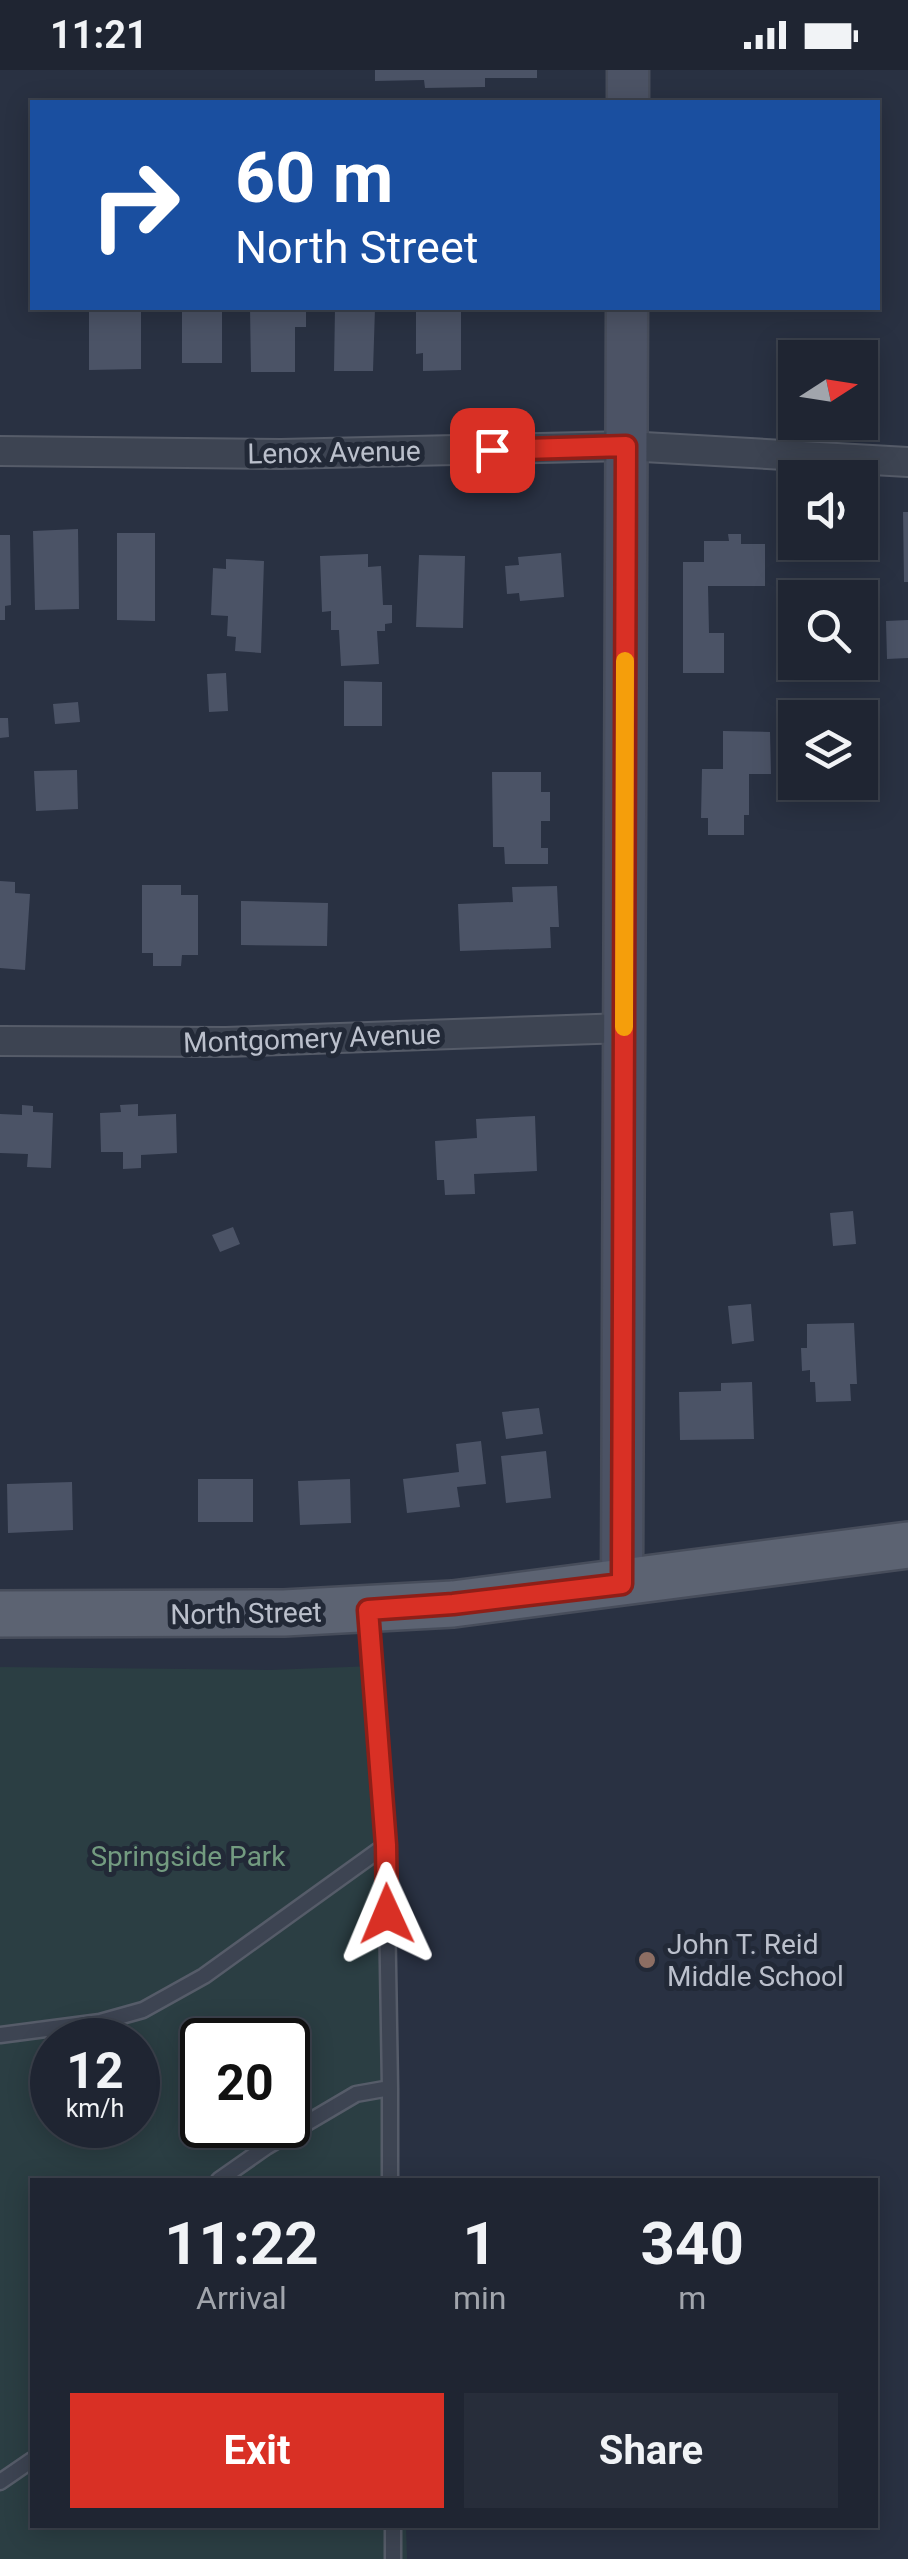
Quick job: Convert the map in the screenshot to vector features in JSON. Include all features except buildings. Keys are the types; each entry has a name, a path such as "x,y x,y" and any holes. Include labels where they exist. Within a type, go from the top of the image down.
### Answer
{"main road":[{"name":"North Street","path":"0,1614 368,1610 622,1584 908,1545"}],"street":[{"path":"628,70 628,100"},
{"path":"622,1584 627,310"},
{"name":"Lenox Avenue","path":"0,451 281,454 626,446 908,462"},
{"name":"Montgomery Avenue","path":"0,1041 226,1042 624,1028"}],"lane":[{"path":"368,1610 386,1845 390,2178"},
{"path":"0,2035 100,2022 142,2010 204,1976 386,1845"},
{"path":"223,2178 266,2147 356,2094 390,2088"},
{"path":"0,2482 30,2461"},
{"path":"393,2528 393,2559"}],"green space":[{"name":"Springside Park","path":"374,1666 393,2178 30,2178 30,2528 406,2528 407,2559 0,2559 0,1667 270,1670"}],"slow traffic":[{"path":"624,1027 625,661"}],"place":[{"name":"John T. Reid Middle School","path":"647,1960"}],"route":[{"path":"387,1914 386,1845 368,1610 622,1584 626,446 492,450"}]}
